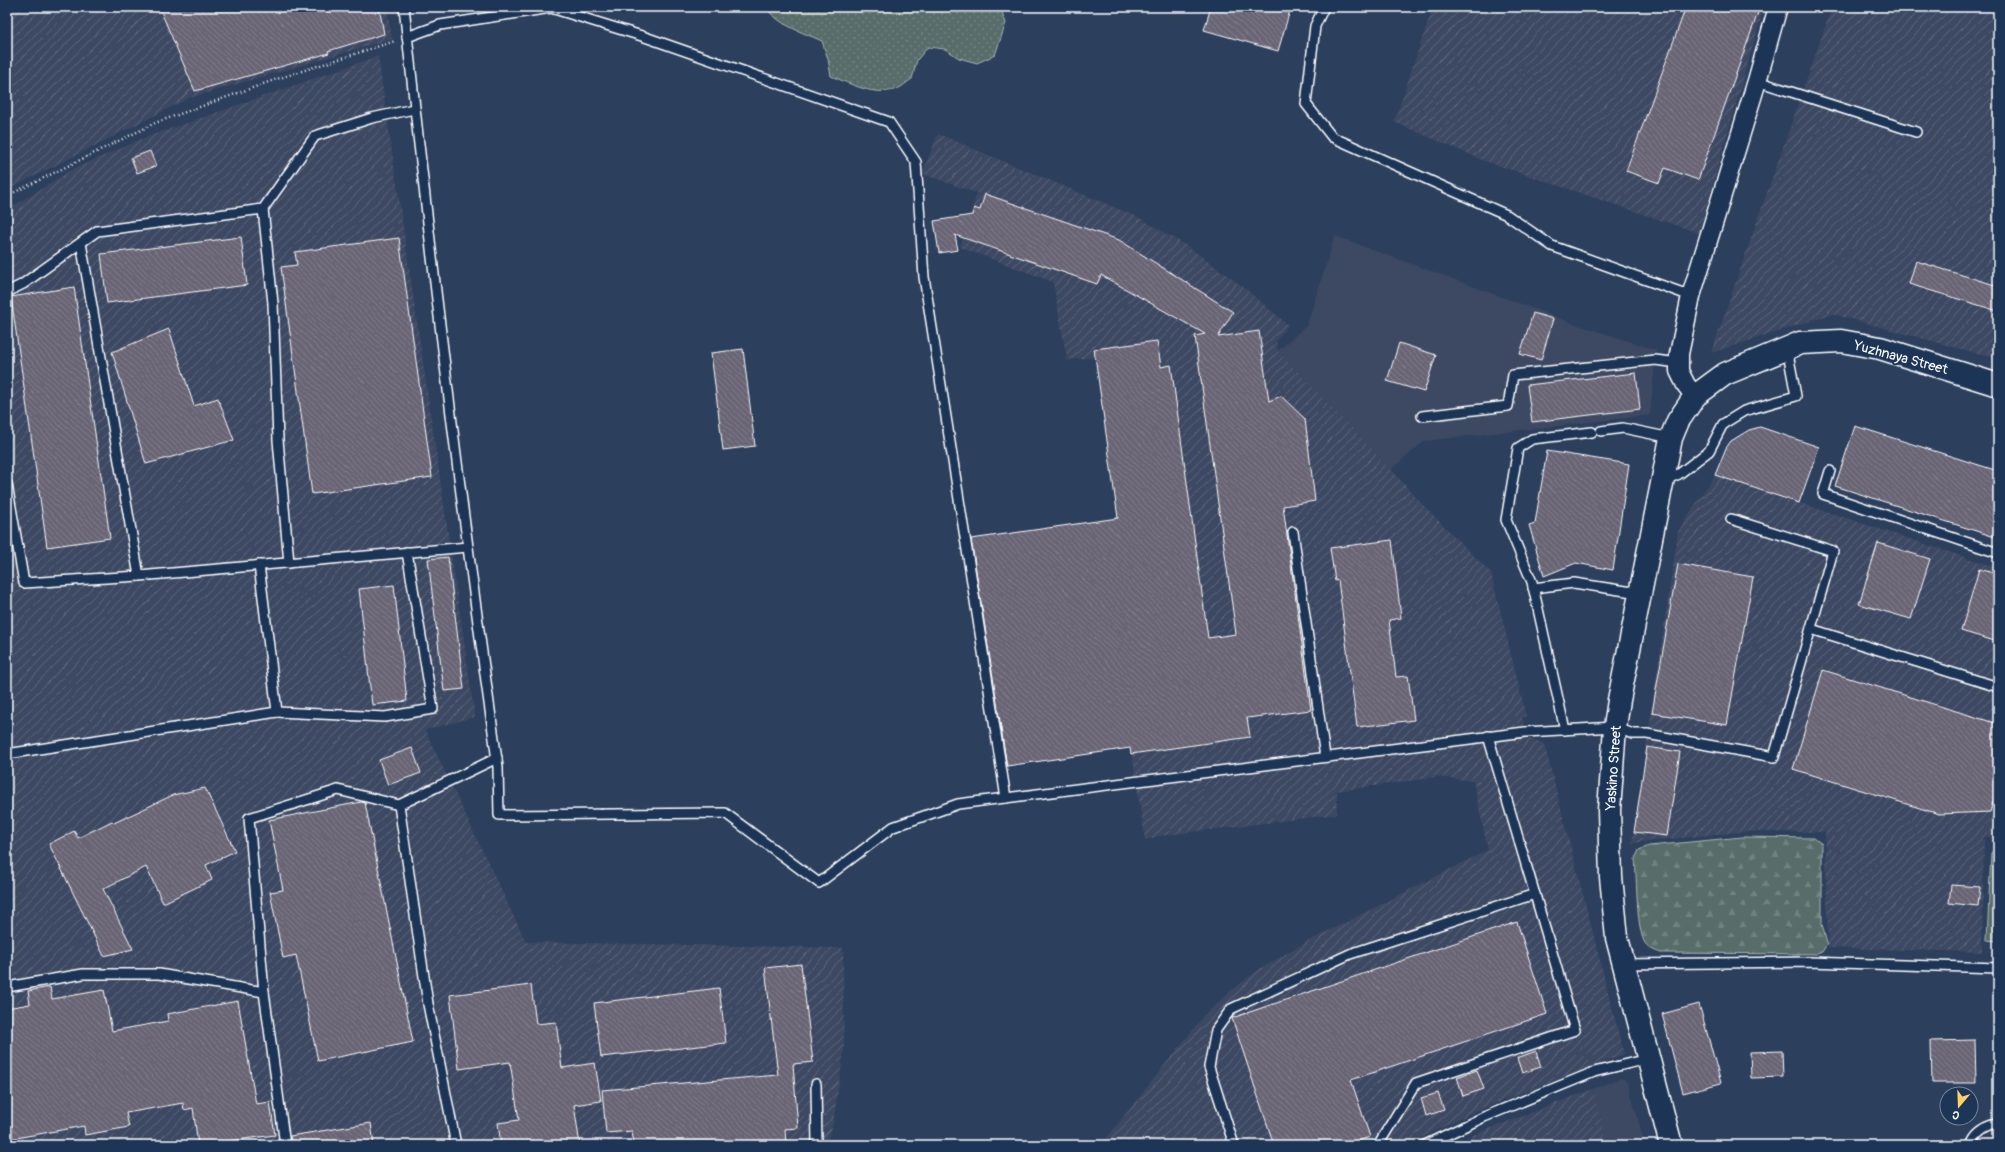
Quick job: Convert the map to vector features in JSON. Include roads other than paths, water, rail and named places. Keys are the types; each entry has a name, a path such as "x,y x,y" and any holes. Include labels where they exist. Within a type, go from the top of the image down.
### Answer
{"street":[{"path":"1695,396 1686,385 1679,371 1679,354 1691,296 1757,81 1778,7"},
{"name":"Yuzhnaya Street","path":"1695,396 1725,374 1800,343 1841,341 1880,348 1998,385"},
{"name":"Yaskino Street","path":"1671,1145 1647,1059 1617,938 1611,877 1609,810 1615,727 1661,482 1671,438 1678,421 1695,396"}],"lane":[{"path":"404,7 414,109 468,547 496,758 499,815 725,813 819,884 892,827 958,804 1488,736 1615,727 1633,734 1647,734 1774,757 1833,550 1731,519"},
{"path":"1324,7 1315,26 1306,104 1332,137 1507,215 1552,246 1691,296"},
{"path":"407,37 440,25 551,8 645,37 889,122 916,162 924,277 1006,798"},
{"path":"1757,81 1916,132"},
{"path":"289,563 278,440 273,303 263,209 315,136 372,118 414,109"},
{"path":"7,292 23,284 97,231 263,209"},
{"path":"81,242 140,576"},
{"path":"1661,482 1680,474 1710,451 1723,424 1744,411 1796,396 1787,348"},
{"path":"1422,416 1508,406 1513,375 1655,360 1679,363"},
{"path":"1565,730 1533,588 1506,520 1518,448 1532,439 1623,428 1671,438"},
{"path":"1830,471 1823,494 1998,553"},
{"path":"7,484 24,583 140,576 468,547"},
{"path":"1293,532 1324,757"},
{"path":"7,754 277,712 385,717 433,709 407,552"},
{"path":"259,565 277,712"},
{"path":"1533,588 1574,583 1639,594"},
{"path":"1811,629 1998,687"},
{"path":"1378,1145 1416,1083 1575,1030 1488,736"},
{"path":"285,1145 264,992 249,818 338,790 399,805 496,758"},
{"path":"399,805 428,1004 456,1145"},
{"path":"1234,1145 1209,1067 1216,1030 1230,1009 1350,954 1535,894"},
{"path":"1623,964 1809,962 1998,968"},
{"path":"7,987 83,974 159,974 264,992"},
{"path":"1425,1145 1484,1117 1594,1072 1647,1059"},
{"path":"816,1084 817,1145"},
{"path":"1971,1145 1973,1140 1985,1127 1996,1124"}]}
